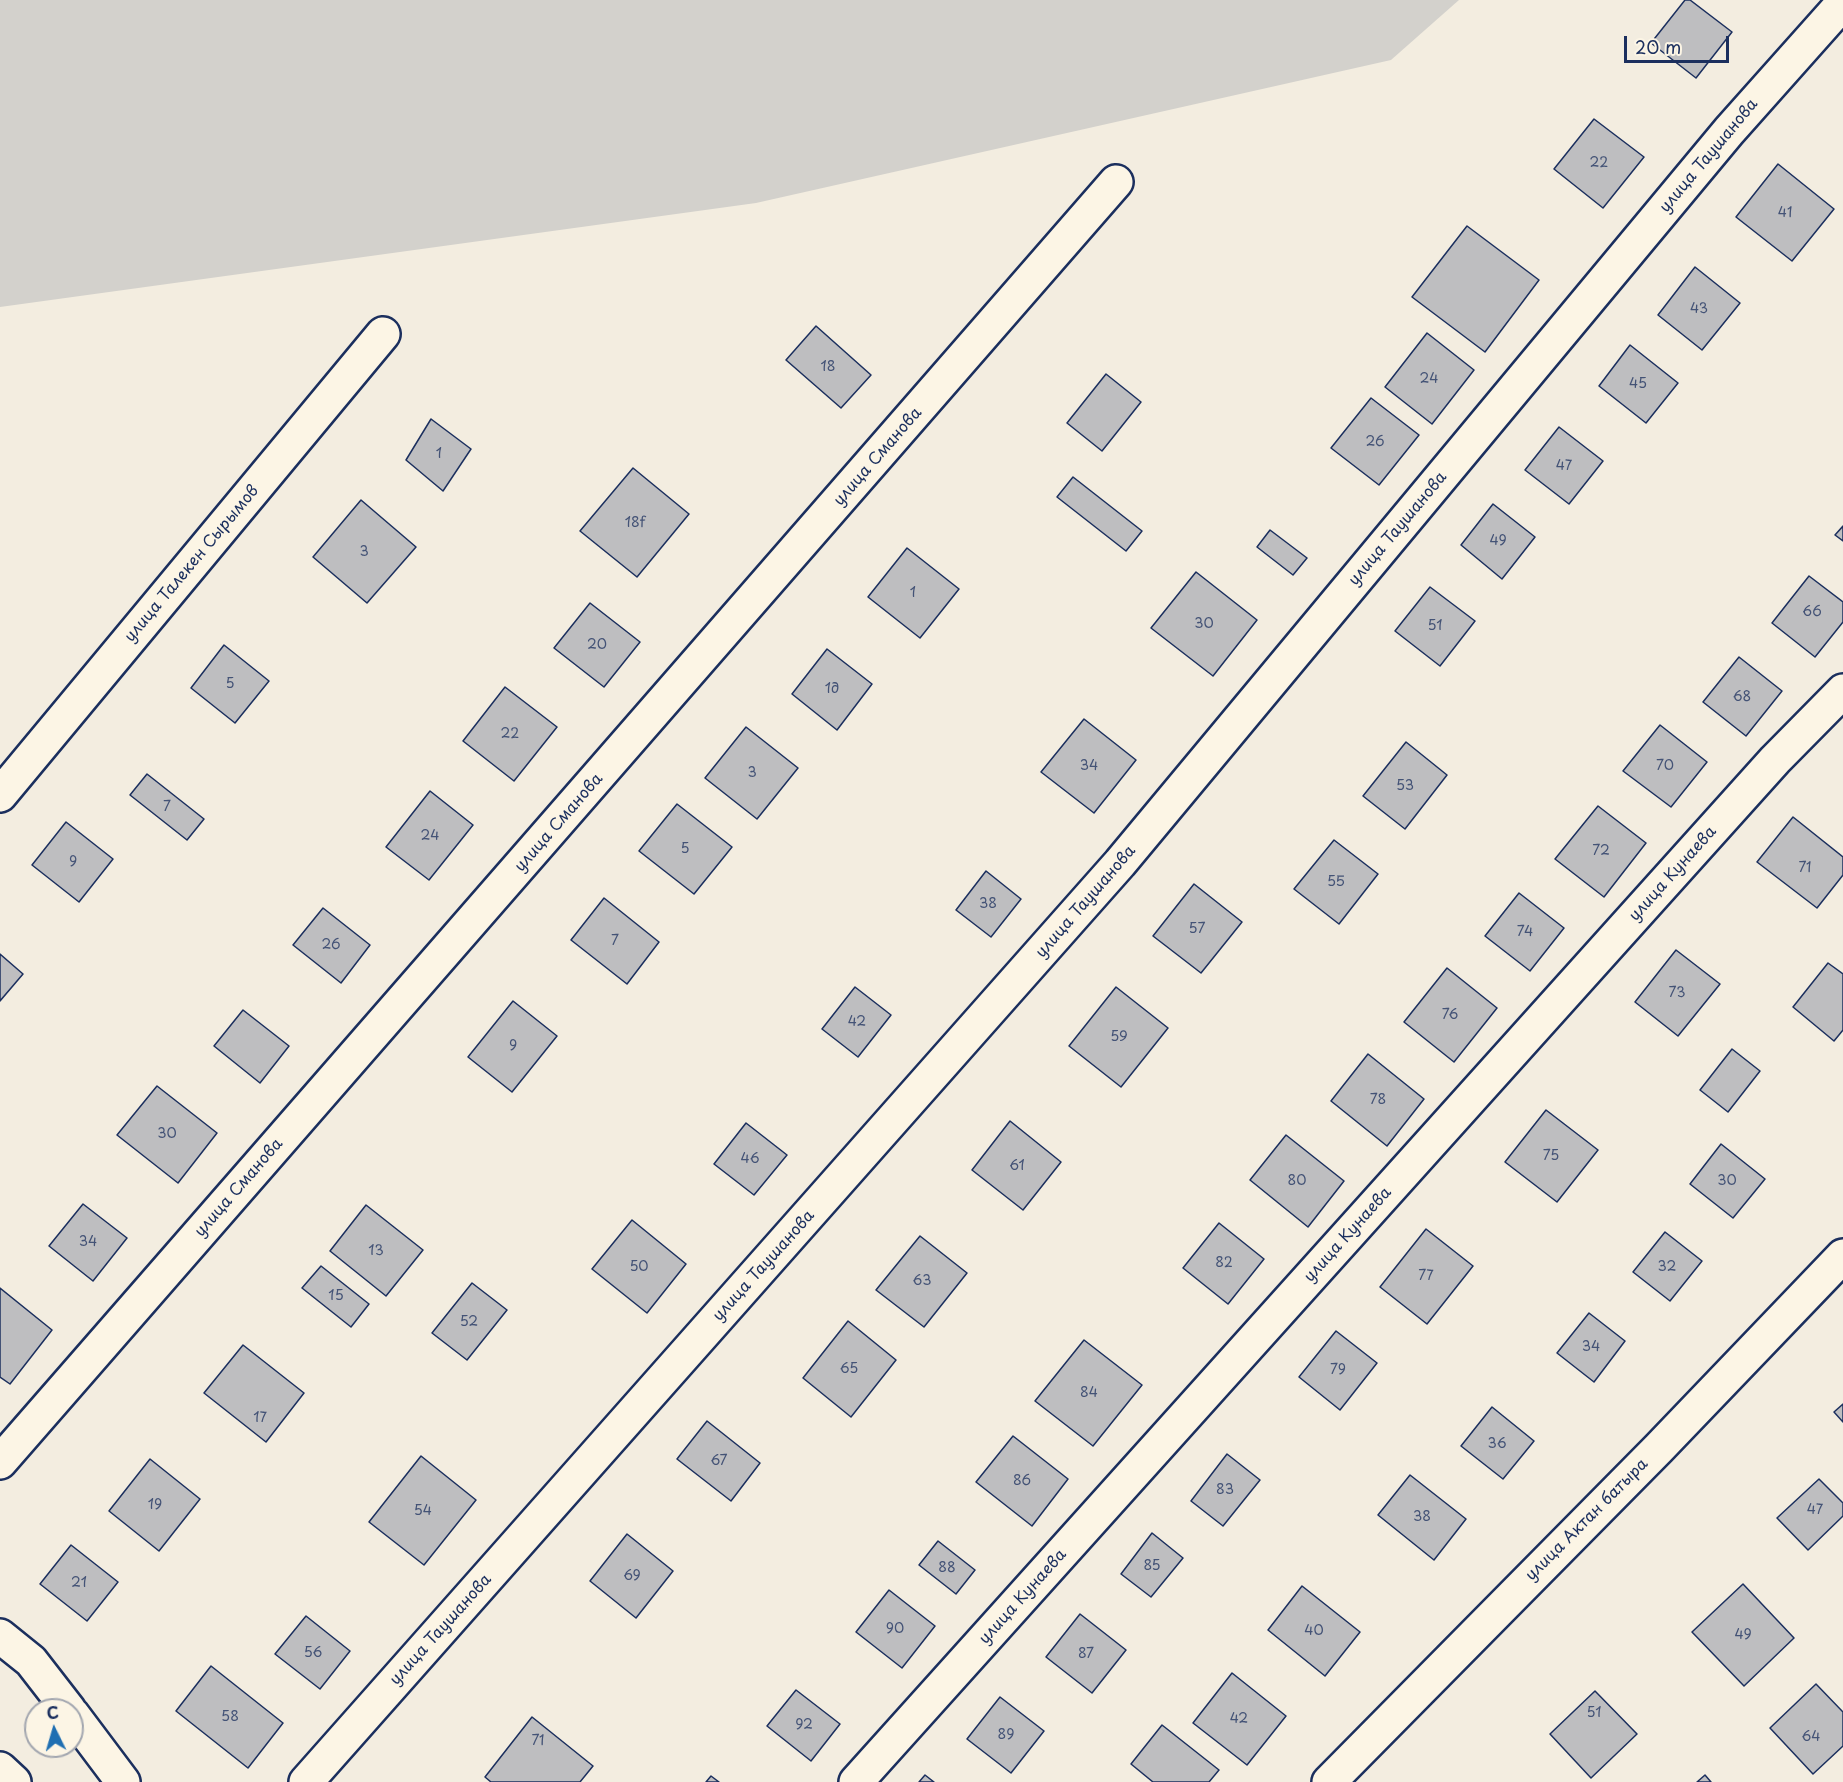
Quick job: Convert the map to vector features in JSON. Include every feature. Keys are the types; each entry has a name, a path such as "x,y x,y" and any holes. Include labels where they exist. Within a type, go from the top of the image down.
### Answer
{"street":[{"name":"улица Таушанова","path":"306,1782 1120,863 1729,131 1843,3"},
{"name":"улица Сманова","path":"0,1462 1116,182"},
{"name":"улица Талекен Сырымов","path":"0,795 383,334"},
{"name":"улица Кунаева","path":"856,1782 1775,760 1843,691"},
{"name":"улица Актан батыра","path":"1329,1782 1659,1448 1843,1256"},
{"path":"0,1636 31,1661 60,1698"},
{"path":"84,1730 123,1782"},
{"path":"0,1768 14,1782"}],"shaded area":[{"path":"0,0 1459,0 1391,60 756,203 0,307"}],"building":[{"path":"1685,0 1690,0 1732,32 1696,78 1651,43"},
{"path":"1594,119 1644,157 1603,208 1554,169"},
{"path":"1778,164 1834,209 1792,261 1736,217"},
{"path":"1467,226 1539,280 1485,352 1412,297"},
{"path":"1695,267 1740,303 1702,350 1658,315"},
{"path":"816,326 871,375 841,408 786,360"},
{"path":"1427,333 1474,370 1432,424 1385,387"},
{"path":"1630,345 1678,383 1646,423 1599,386"},
{"path":"1106,374 1141,402 1102,451 1067,423"},
{"path":"1371,398 1419,435 1379,485 1331,448"},
{"path":"431,419 471,449 443,491 406,460"},
{"path":"1559,427 1603,461 1569,504 1525,470"},
{"path":"633,468 689,514 637,577 580,531"},
{"path":"1073,477 1142,531 1126,551 1057,497"},
{"path":"361,500 416,547 367,603 313,557"},
{"path":"1493,504 1535,537 1502,579 1461,545"},
{"path":"1843,526 1843,541 1835,535"},
{"path":"1270,530 1307,558 1293,575 1257,547"},
{"path":"907,548 959,589 920,638 868,597"},
{"path":"1196,572 1257,620 1213,676 1151,628"},
{"path":"1809,576 1843,602 1843,622 1815,657 1772,623"},
{"path":"1430,587 1475,621 1440,666 1395,631"},
{"path":"590,603 640,642 604,687 554,648"},
{"path":"224,645 269,681 235,723 191,688"},
{"path":"827,649 872,684 837,730 792,694"},
{"path":"1739,657 1782,691 1746,736 1703,702"},
{"path":"505,687 557,727 514,781 463,741"},
{"path":"1084,719 1136,760 1094,813 1041,772"},
{"path":"1660,725 1707,762 1671,807 1623,771"},
{"path":"746,727 798,768 757,819 705,778"},
{"path":"1406,742 1447,775 1405,829 1363,796"},
{"path":"147,774 204,819 187,840 130,795"},
{"path":"430,791 473,825 429,880 386,847"},
{"path":"677,804 732,847 694,894 639,851"},
{"path":"1598,806 1646,843 1604,897 1555,859"},
{"path":"1793,817 1843,857 1843,875 1817,908 1757,862"},
{"path":"66,822 113,859 79,902 32,865"},
{"path":"1334,840 1378,874 1339,924 1294,889"},
{"path":"986,871 1021,899 991,937 956,910"},
{"path":"1194,884 1242,922 1201,973 1153,936"},
{"path":"1519,893 1564,928 1530,971 1485,936"},
{"path":"604,898 659,942 627,984 571,940"},
{"path":"323,908 370,945 341,983 293,945"},
{"path":"1676,950 1720,984 1678,1036 1635,1002"},
{"path":"0,954 23,974 0,1001"},
{"path":"1828,963 1843,974 1843,1030 1834,1041 1793,1007"},
{"path":"1447,968 1497,1008 1454,1062 1404,1022"},
{"path":"855,987 891,1015 858,1057 822,1029"},
{"path":"1116,987 1168,1028 1121,1087 1069,1046"},
{"path":"513,1001 557,1036 512,1092 468,1057"},
{"path":"243,1010 289,1046 260,1083 214,1046"},
{"path":"1732,1049 1760,1071 1728,1112 1700,1090"},
{"path":"1368,1054 1424,1099 1387,1146 1331,1101"},
{"path":"157,1086 217,1133 178,1183 117,1135"},
{"path":"1546,1110 1598,1150 1557,1202 1505,1162"},
{"path":"1010,1121 1061,1162 1023,1210 972,1170"},
{"path":"746,1123 787,1155 754,1195 714,1164"},
{"path":"1286,1135 1344,1181 1308,1227 1250,1180"},
{"path":"1721,1144 1765,1179 1733,1218 1690,1184"},
{"path":"83,1204 127,1238 93,1281 49,1246"},
{"path":"366,1205 423,1250 386,1296 330,1251"},
{"path":"632,1220 686,1264 647,1313 592,1269"},
{"path":"1219,1223 1264,1259 1228,1304 1183,1268"},
{"path":"1426,1229 1473,1266 1427,1324 1380,1287"},
{"path":"1665,1232 1702,1261 1670,1301 1633,1272"},
{"path":"920,1236 967,1273 924,1327 876,1290"},
{"path":"321,1266 369,1304 351,1327 302,1288"},
{"path":"472,1283 507,1310 467,1360 432,1333"},
{"path":"0,1288 52,1330 10,1384 0,1377"},
{"path":"1589,1313 1625,1341 1594,1382 1557,1353"},
{"path":"848,1321 896,1360 851,1417 803,1378"},
{"path":"1336,1331 1377,1363 1340,1410 1299,1377"},
{"path":"1084,1340 1142,1385 1093,1446 1035,1401"},
{"path":"243,1345 304,1393 266,1442 204,1393"},
{"path":"1843,1404 1843,1422 1834,1412"},
{"path":"1492,1407 1534,1441 1503,1479 1461,1446"},
{"path":"707,1421 760,1463 731,1501 677,1459"},
{"path":"1013,1436 1068,1479 1032,1526 976,1482"},
{"path":"1227,1454 1260,1480 1223,1526 1191,1501"},
{"path":"421,1456 476,1500 424,1565 369,1522"},
{"path":"150,1459 200,1499 159,1551 109,1511"},
{"path":"1410,1475 1466,1519 1434,1560 1378,1515"},
{"path":"1819,1479 1843,1503 1843,1516 1808,1550 1777,1518"},
{"path":"1152,1533 1183,1558 1151,1597 1121,1574"},
{"path":"627,1534 673,1571 636,1618 590,1581"},
{"path":"938,1541 975,1570 956,1594 919,1565"},
{"path":"71,1545 118,1582 87,1621 40,1584"},
{"path":"1743,1584 1794,1638 1744,1686 1692,1632"},
{"path":"1302,1586 1360,1632 1325,1676 1268,1630"},
{"path":"889,1590 935,1626 902,1668 856,1632"},
{"path":"1080,1614 1126,1650 1092,1693 1046,1657"},
{"path":"306,1616 350,1651 320,1689 275,1654"},
{"path":"211,1666 283,1723 248,1768 176,1711"},
{"path":"1232,1673 1286,1716 1247,1765 1193,1723"},
{"path":"1816,1684 1843,1712 1843,1746 1813,1774 1770,1728"},
{"path":"796,1690 840,1724 811,1761 767,1726"},
{"path":"1595,1691 1637,1734 1591,1778 1550,1734"},
{"path":"1000,1697 1044,1731 1011,1773 967,1739"},
{"path":"532,1717 593,1766 580,1782 491,1782 485,1777"},
{"path":"1162,1725 1219,1770 1209,1782 1153,1782 1131,1764"},
{"path":"925,1775 934,1782 919,1782"},
{"path":"1705,1775 1711,1782 1697,1782"},
{"path":"711,1776 719,1782 706,1782"}]}
